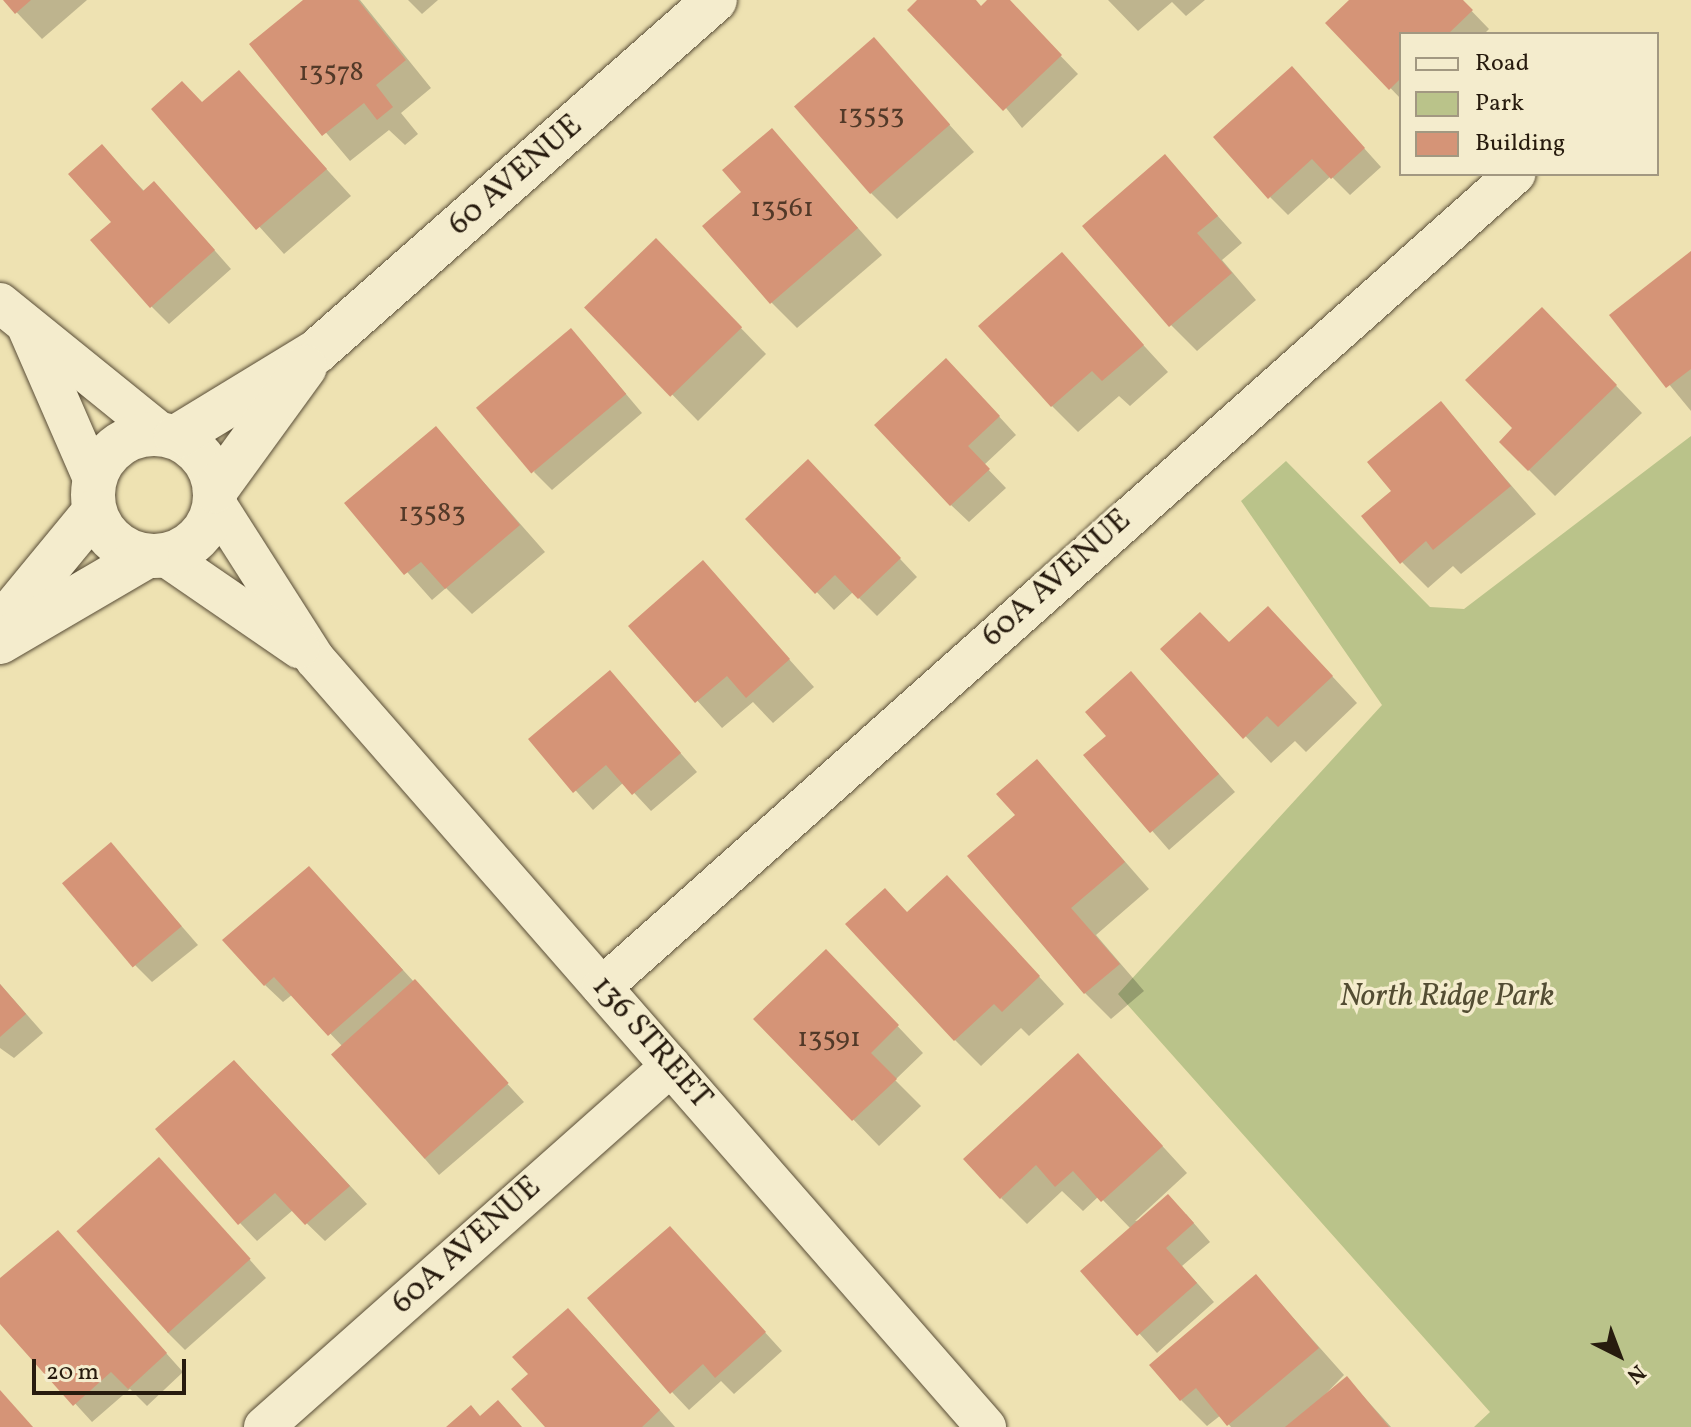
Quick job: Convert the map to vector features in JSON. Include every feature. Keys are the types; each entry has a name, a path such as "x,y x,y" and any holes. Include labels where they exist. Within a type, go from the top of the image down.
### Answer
{"street":[{"name":"60 AVENUE","path":"169,435 316,352 715,0"},
{"name":"60A AVENUE","path":"602,987 1513,176"},
{"path":"0,642 156,556 199,537 215,496 203,458 14,316"},
{"path":"14,316 114,542 156,556"},
{"name":"60 AVENUE","path":"215,496 316,352"},
{"path":"0,626 94,497 111,450 127,439 169,435"},
{"name":"136 STREET","path":"215,496 315,659 986,1427"},
{"name":"136 STREET","path":"156,556 315,659"},
{"name":"60A AVENUE","path":"264,1427 671,1066"}],"green space":[{"name":"North Ridge Park","path":"1691,436 1691,1427 1474,1427 1490,1412 1118,994 1382,705 1241,501 1286,461 1430,607 1464,609"}],"building":[{"path":"3,0 31,0 15,14"},
{"path":"303,0 358,0 406,60 376,85 393,107 377,120 364,103 322,136 249,44"},
{"path":"917,0 976,0 981,6 987,0 1010,0 1062,55 1003,111 907,10"},
{"path":"1349,0 1463,0 1473,10 1450,32 1399,32 1399,80 1389,90 1325,23"},
{"path":"874,37 950,125 870,194 794,107"},
{"path":"1292,66 1365,148 1331,179 1312,159 1268,199 1213,137"},
{"path":"239,70 327,169 256,230 151,109 182,81 202,102"},
{"path":"772,128 858,228 770,304 702,226 741,192 722,170"},
{"path":"102,144 143,191 154,181 215,250 150,308 90,240 111,222 68,174"},
{"path":"1165,154 1218,216 1197,233 1232,273 1169,327 1082,226"},
{"path":"656,238 742,327 670,397 584,307"},
{"path":"1691,251 1691,369 1666,388 1609,315"},
{"path":"1062,252 1144,345 1102,381 1092,371 1051,407 978,326"},
{"path":"1542,307 1617,385 1528,471 1499,442 1512,428 1465,380"},
{"path":"571,328 626,394 531,474 476,408"},
{"path":"946,358 1000,416 968,446 990,469 950,506 874,425"},
{"path":"1441,401 1511,486 1433,550 1426,541 1400,564 1361,516 1391,491 1367,462"},
{"path":"436,426 520,525 445,589 421,562 404,575 344,503"},
{"path":"808,459 901,558 858,599 835,575 815,594 745,519"},
{"path":"703,560 790,659 746,698 727,676 695,703 628,626"},
{"path":"1268,606 1333,676 1278,727 1267,716 1243,739 1160,649 1200,612 1229,642"},
{"path":"610,670 681,753 632,795 606,765 573,793 528,739"},
{"path":"1131,671 1219,774 1150,833 1083,755 1106,736 1085,712"},
{"path":"1037,759 1125,862 1071,908 1120,964 1084,994 967,856 1015,815 996,794"},
{"path":"111,842 182,926 133,967 62,883"},
{"path":"309,866 403,970 328,1036 274,977 264,986 222,940"},
{"path":"947,875 1040,976 1002,1012 994,1004 954,1041 845,924 885,888 907,912"},
{"path":"826,949 899,1025 871,1053 897,1079 852,1121 753,1019"},
{"path":"415,979 509,1083 425,1159 331,1055"},
{"path":"0,984 26,1014 0,1037"},
{"path":"1078,1053 1163,1146 1101,1202 1073,1171 1055,1187 1036,1165 1000,1199 963,1159"},
{"path":"234,1060 350,1186 305,1225 275,1193 238,1225 155,1129"},
{"path":"159,1157 251,1259 168,1333 77,1231"},
{"path":"1168,1194 1194,1223 1166,1248 1197,1283 1137,1336 1080,1271"},
{"path":"670,1226 766,1332 715,1378 703,1364 670,1394 587,1298"},
{"path":"58,1230 167,1353 128,1389 111,1372 73,1406 0,1324 0,1278"},
{"path":"1256,1274 1319,1348 1227,1426 1196,1388 1180,1401 1149,1365"},
{"path":"568,1308 660,1410 642,1427 545,1427 511,1389 528,1374 512,1357"},
{"path":"1347,1376 1389,1427 1285,1427"},
{"path":"0,1390 33,1427 0,1427"},
{"path":"498,1400 522,1427 446,1427 471,1405 480,1416"}]}
